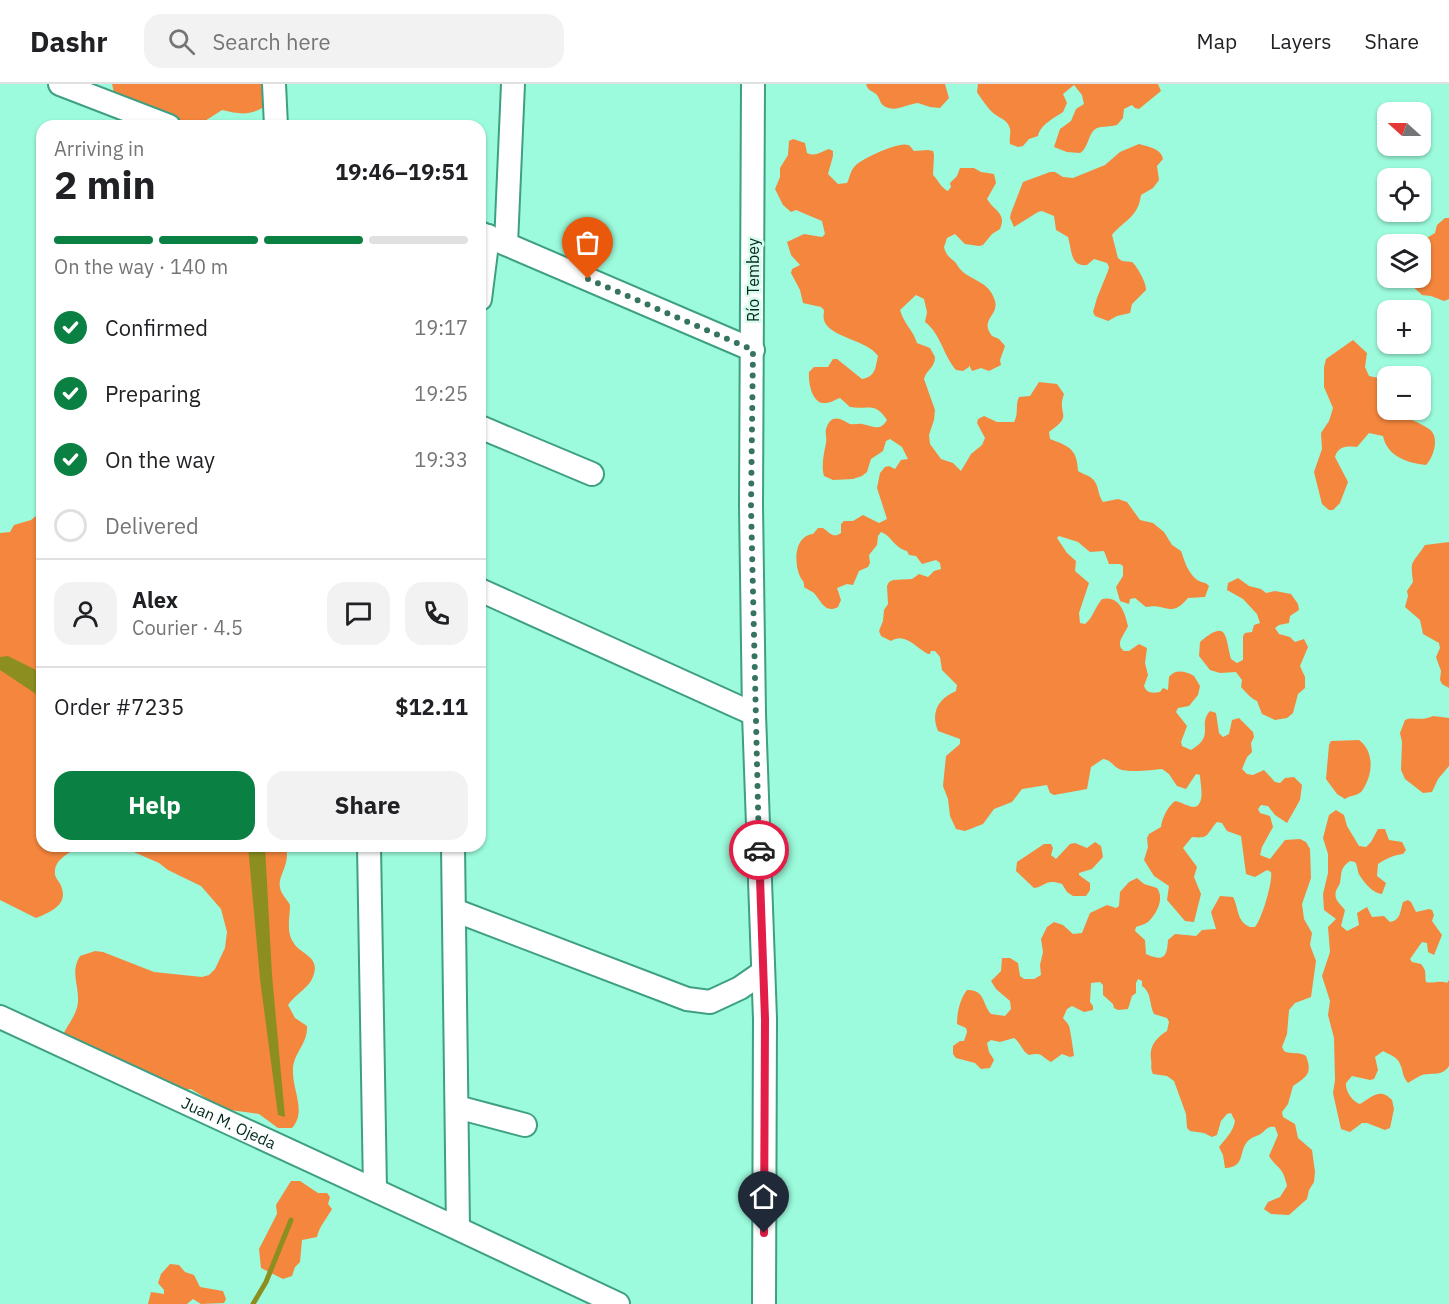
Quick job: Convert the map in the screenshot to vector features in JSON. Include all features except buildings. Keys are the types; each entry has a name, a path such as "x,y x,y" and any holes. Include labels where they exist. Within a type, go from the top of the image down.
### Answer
{"street":[{"path":"60,84 153,120"},
{"path":"274,84 276,120"},
{"path":"486,265 513,84"},
{"name":"Río Tembey","path":"753,84 751,506 754,714 765,1019 764,1304"},
{"path":"491,238 753,350"},
{"path":"486,430 592,474"},
{"path":"486,593 754,714"},
{"path":"369,852 375,1190"},
{"path":"453,852 458,1228"},
{"path":"454,910 687,999 710,1002 740,988 763,972"},
{"name":"Juan M. Ojeda","path":"0,1017 618,1304"},
{"path":"457,1107 525,1125"}],"shaded area":[{"path":"112,84 270,84 264,107 254,112 244,113 222,110 206,120 177,120 171,113 116,101"},
{"path":"866,84 945,84 949,98 940,108 918,103 892,109 883,105"},
{"path":"978,84 1158,84 1161,91 1139,109 1132,105 1124,109 1123,118 1117,125 1099,127 1094,130 1080,153 1067,152 1054,147 1060,129 1071,121 1076,109 1084,104 1082,95 1074,85 1063,94 1067,103 1063,112 1044,125 1038,136 1018,147 1010,144 1009,126 984,102 977,92"},
{"path":"793,139 805,143 807,153 810,154 818,154 829,149 833,151 828,174 838,184 847,183 853,168 865,159 880,151 903,144 909,145 914,151 933,151 933,175 948,191 951,187 950,183 957,176 960,168 974,168 981,172 994,174 996,183 987,199 1001,216 1000,229 992,234 983,245 965,244 955,234 947,238 944,247 948,256 964,273 984,285 992,294 995,306 988,325 992,336 999,339 1005,346 1000,360 1001,365 989,371 981,368 972,371 969,365 963,371 956,370 935,332 925,322 927,312 924,299 916,295 900,310 917,343 930,348 935,357 934,364 924,379 935,410 929,435 930,444 941,459 953,463 961,471 971,454 982,445 985,438 977,423 978,419 984,416 997,422 1014,422 1019,397 1030,396 1039,382 1057,384 1064,394 1063,418 1049,432 1050,439 1070,449 1076,457 1078,471 1093,480 1103,502 1118,499 1127,502 1140,520 1153,523 1164,532 1172,545 1181,551 1193,576 1209,586 1205,597 1188,598 1173,609 1146,607 1135,598 1130,599 1129,604 1120,601 1116,587 1123,576 1123,566 1109,564 1104,551 1090,552 1078,542 1059,536 1057,538 1067,553 1076,561 1075,571 1089,583 1079,613 1080,623 1088,622 1102,599 1113,600 1121,606 1128,626 1120,642 1121,648 1129,651 1139,644 1147,648 1145,663 1148,675 1144,686 1147,690 1155,693 1160,692 1163,688 1168,690 1169,677 1177,672 1194,676 1200,686 1198,695 1189,706 1178,708 1176,712 1187,726 1181,742 1182,746 1191,750 1203,740 1206,716 1210,711 1216,713 1219,733 1223,737 1229,734 1232,720 1239,718 1253,732 1254,737 1251,743 1252,752 1242,769 1247,774 1253,775 1264,770 1275,782 1280,783 1285,778 1294,777 1302,785 1300,800 1287,823 1275,815 1268,806 1261,805 1258,809 1260,813 1270,816 1273,827 1260,855 1270,859 1285,840 1300,839 1306,842 1310,849 1311,878 1302,904 1304,919 1312,933 1310,945 1316,961 1311,997 1295,1003 1289,1010 1287,1034 1282,1047 1284,1051 1306,1056 1309,1067 1305,1077 1293,1086 1288,1104 1282,1112 1283,1117 1295,1124 1298,1138 1312,1150 1315,1172 1314,1182 1307,1199 1289,1215 1271,1214 1264,1209 1268,1202 1280,1197 1287,1186 1282,1171 1269,1156 1278,1135 1275,1127 1269,1127 1250,1139 1245,1144 1239,1162 1232,1167 1225,1168 1219,1147 1234,1125 1235,1121 1231,1113 1221,1121 1217,1135 1212,1137 1190,1131 1187,1128 1186,1114 1174,1081 1167,1076 1153,1074 1152,1070 1152,1046 1167,1031 1169,1022 1167,1018 1154,1014 1149,995 1142,986 1142,981 1138,979 1136,993 1132,996 1128,1009 1114,1008 1113,1004 1103,995 1103,985 1100,982 1091,983 1090,1002 1093,1010 1084,1012 1072,1006 1067,1009 1063,1018 1069,1026 1074,1056 1062,1054 1051,1062 1039,1054 1029,1055 1014,1038 1000,1042 991,1040 987,1043 994,1060 990,1068 981,1069 975,1063 956,1058 953,1054 953,1046 964,1041 967,1032 966,1028 957,1024 959,1006 967,990 973,990 980,995 991,1014 1005,1016 1011,1009 1010,1001 996,989 991,981 1001,971 1002,958 1010,958 1018,963 1020,976 1024,979 1034,979 1041,975 1040,965 1043,952 1041,939 1047,927 1054,922 1063,925 1073,934 1082,933 1090,913 1107,905 1116,908 1119,906 1120,892 1129,882 1137,878 1144,884 1157,888 1160,900 1150,920 1136,927 1135,931 1145,940 1146,954 1161,958 1167,950 1168,940 1175,934 1196,936 1202,930 1216,929 1211,912 1220,896 1233,897 1242,921 1250,927 1255,927 1266,900 1271,872 1267,870 1255,877 1246,874 1241,836 1227,831 1222,823 1217,822 1207,835 1192,837 1183,848 1197,867 1194,877 1201,894 1194,922 1185,921 1167,900 1169,886 1154,876 1144,860 1148,847 1147,838 1149,834 1161,827 1172,803 1175,801 1194,807 1200,802 1202,793 1200,775 1196,774 1186,789 1177,786 1169,774 1162,769 1123,770 1103,759 1091,767 1087,789 1054,795 1050,793 1047,785 1022,789 1012,802 994,809 983,824 965,831 956,829 950,816 948,799 943,786 946,756 960,744 960,739 938,731 935,718 938,706 956,691 957,685 942,670 940,657 935,651 928,654 901,638 891,641 881,636 879,631 884,610 888,604 887,586 889,582 912,579 919,574 928,577 934,571 941,569 940,563 936,560 922,564 916,556 909,555 907,551 881,532 877,545 869,555 868,567 859,571 853,585 847,584 837,588 841,600 838,607 834,609 824,606 814,593 804,587 797,568 796,556 799,544 818,528 823,528 836,535 841,533 841,524 844,521 853,521 863,515 879,523 887,519 877,488 880,473 885,467 895,469 901,460 908,459 902,447 890,439 886,441 883,451 871,459 867,472 862,476 833,480 824,476 826,431 830,421 836,418 852,424 879,427 887,420 875,408 850,407 840,398 821,403 812,392 809,372 814,367 828,367 833,359 837,359 862,379 872,374 878,356 866,346 840,335 827,326 824,310 821,307 803,303 800,290 791,273 792,269 800,265 791,255 787,242 804,234 822,237 825,234 822,221 796,210 791,212 783,205 775,189 780,177 780,168 788,155 789,141"},
{"path":"1139,144 1154,148 1162,155 1163,159 1157,166 1159,180 1153,188 1141,195 1134,214 1112,235 1118,258 1134,264 1146,290 1132,304 1130,313 1108,321 1095,316 1093,312 1108,271 1107,263 1094,259 1087,265 1077,263 1073,257 1068,237 1056,230 1054,216 1042,211 1038,212 1014,227 1010,218 1023,182 1050,172 1073,178 1105,165 1120,152"},
{"path":"1445,218 1449,218 1449,299 1444,301 1422,295 1415,288 1431,288 1431,235 1435,233 1437,225"},
{"path":"1353,340 1367,353 1365,367 1369,376 1377,378 1377,420 1412,420 1429,429 1435,441 1435,447 1426,465 1399,457 1389,449 1383,436 1369,433 1357,447 1341,449 1335,457 1348,482 1340,503 1333,510 1329,510 1322,504 1314,472 1322,449 1321,433 1329,421 1333,408 1324,387 1326,359"},
{"path":"36,516 36,852 71,852 60,860 55,869 55,876 63,893 60,903 57,907 36,918 0,900 0,533 10,532 14,525 31,520"},
{"path":"1449,542 1449,688 1440,680 1441,671 1436,657 1440,648 1439,643 1423,634 1420,620 1405,607 1407,591 1413,582 1412,565 1415,559 1425,545"},
{"path":"1238,578 1249,586 1266,593 1275,591 1291,594 1298,604 1299,610 1290,616 1289,623 1275,628 1279,634 1290,637 1295,642 1304,639 1308,647 1300,666 1305,677 1305,688 1298,694 1293,713 1287,718 1275,720 1262,714 1257,701 1241,687 1242,680 1236,672 1220,673 1210,670 1199,656 1200,642 1216,631 1221,631 1226,638 1231,659 1237,663 1243,660 1243,636 1245,633 1252,632 1254,625 1260,623 1257,614 1243,599 1227,590 1228,583"},
{"path":"8,656 36,670 36,694 0,670 0,657"},
{"path":"1433,716 1449,718 1449,766 1438,779 1432,792 1423,793 1405,779 1401,770 1400,733 1405,720"},
{"path":"1359,740 1368,751 1370,771 1362,791 1345,799 1337,794 1326,779 1329,745 1331,741"},
{"path":"1336,810 1344,815 1347,826 1359,846 1366,847 1378,829 1385,829 1389,840 1402,842 1406,850 1403,854 1378,864 1377,876 1386,883 1382,894 1375,892 1367,885 1359,874 1355,862 1350,861 1344,866 1336,893 1337,901 1345,910 1341,926 1347,931 1359,925 1357,913 1367,907 1372,917 1384,916 1390,922 1398,917 1403,902 1408,900 1416,912 1432,910 1434,915 1432,921 1442,935 1434,955 1428,952 1427,943 1422,942 1410,959 1412,962 1421,964 1425,971 1426,982 1447,983 1449,980 1449,1066 1446,1069 1440,1073 1422,1075 1408,1083 1399,1062 1383,1051 1375,1057 1378,1070 1374,1079 1352,1076 1346,1083 1350,1096 1360,1104 1380,1094 1392,1100 1394,1109 1390,1128 1385,1130 1367,1123 1362,1123 1350,1132 1341,1129 1333,1093 1334,1038 1328,1015 1330,1001 1322,976 1330,952 1328,927 1336,919 1324,910 1323,894 1328,873 1328,854 1323,838 1329,815"},
{"path":"1095,842 1101,846 1103,857 1092,869 1079,873 1090,883 1090,890 1086,896 1073,896 1062,884 1056,882 1049,882 1034,888 1016,871 1017,862 1044,844 1051,844 1053,848 1051,855 1056,859 1070,844 1075,843 1087,848"},
{"path":"134,852 287,852 280,887 290,905 290,933 293,942 310,957 315,966 311,981 288,1005 295,1018 307,1026 307,1032 295,1058 293,1070 299,1107 292,1128 278,1128 259,1114 230,1110 217,1105 191,1089 168,1092 133,1065 62,1037 77,1007 75,973 80,956 95,951 103,952 154,972 202,977 209,975 215,969 225,948 227,932 221,909 201,886 168,870 159,863"},
{"path":"249,852 265,852 272,975 285,1117 278,1115 260,979"},
{"path":"291,1181 300,1181 318,1193 327,1193 330,1197 328,1204 332,1209 317,1237 302,1240 300,1262 295,1267 292,1276 283,1279 261,1268 259,1249 277,1214 276,1205"},
{"path":"170,1264 179,1265 185,1272 194,1275 200,1287 223,1291 226,1299 224,1303 201,1304 193,1299 187,1304 148,1304 151,1292 164,1294 164,1290 158,1283 161,1274"}],"waterway":[{"path":"253,1304 266,1282 291,1220"}],"way so far":[{"path":"588,279 753,350 751,506 754,714 759,850"}],"route":[{"path":"759,850 765,1019 764,1233"}]}
